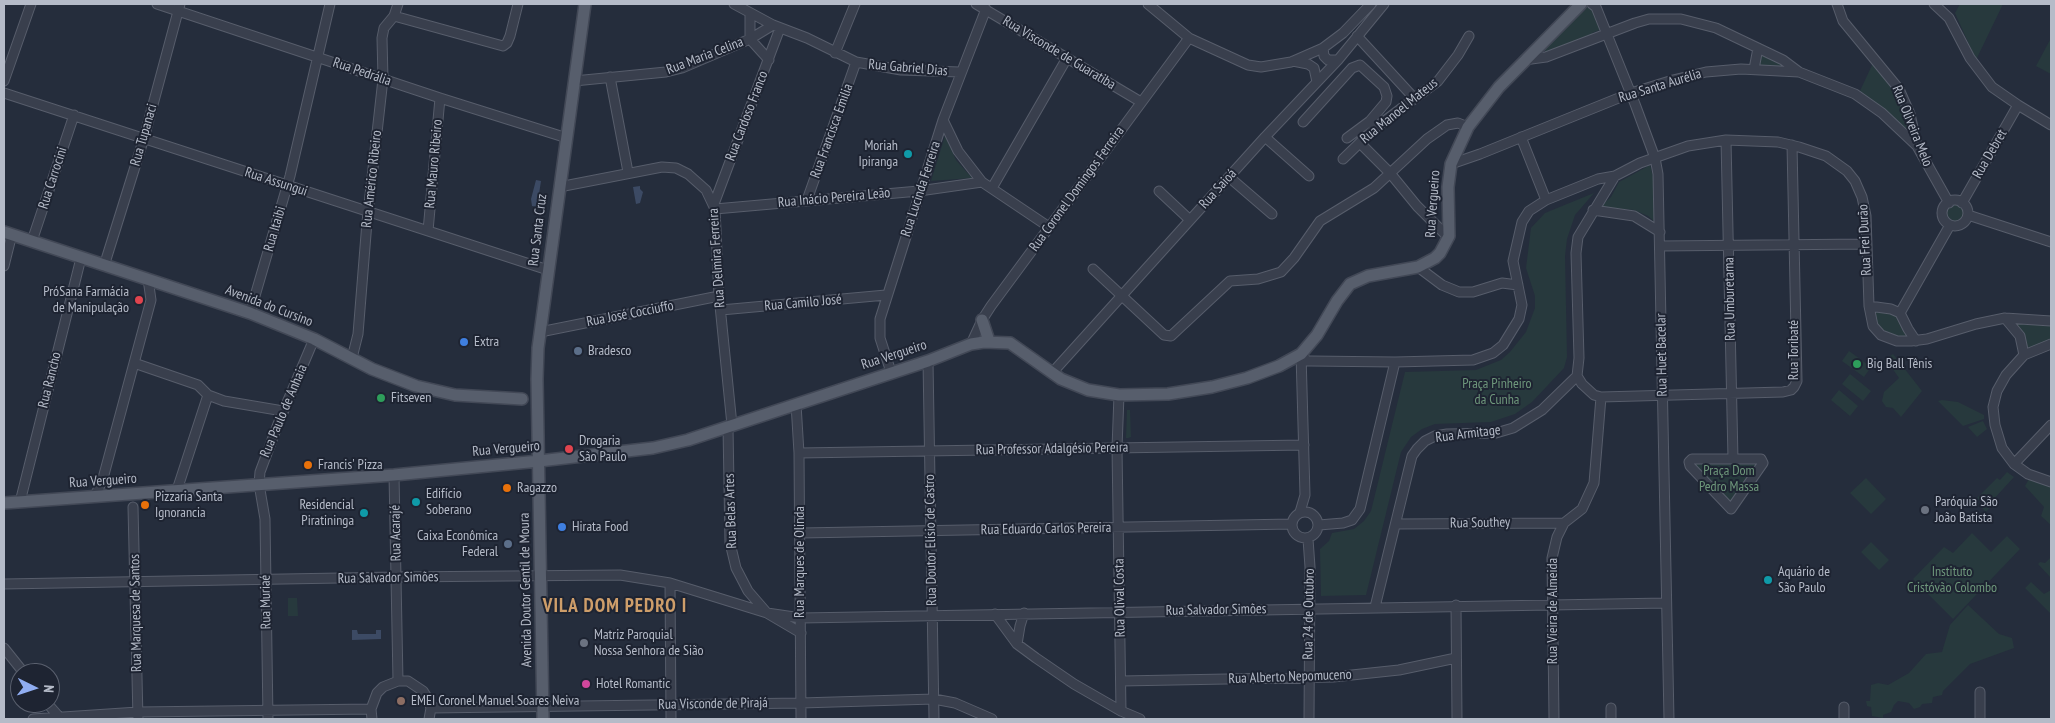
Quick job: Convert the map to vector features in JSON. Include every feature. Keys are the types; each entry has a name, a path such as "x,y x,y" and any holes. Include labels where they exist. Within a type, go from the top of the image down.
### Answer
{"main road":[{"name":"Rua Santa Cruz","path":"539,461 537,379 540,332 585,4"},
{"name":"Rua Vergueiro","path":"4,503 394,475 653,448 688,440 928,361 971,344 989,342 1003,342 1018,347 1052,374 1088,390 1119,395 1168,394 1212,387 1247,378 1279,366 1301,354 1317,335 1350,284 1368,276 1418,267 1435,258 1440,253 1448,236 1448,188 1451,164 1468,128 1499,87 1581,4"},
{"name":"Avenida do Cursino","path":"8,233 250,313 314,339 391,377 455,395 522,399"},
{"path":"982,320 989,342"},
{"path":"537,379 522,399 538,421"},
{"name":"Avenida Doutor Gentil de Moura","path":"539,461 543,719"}],"street":[{"path":"4,81 31,4"},
{"name":"Rua Pedrália","path":"158,4 179,7 383,79 567,138"},
{"name":"Rua Itaibi","path":"250,313 287,186 330,4"},
{"name":"Rua Américo Ribeiro","path":"352,358 358,334 368,211 383,79 383,32 394,16 398,4"},
{"path":"394,16 502,46 507,43 510,36 518,4"},
{"name":"Rua Gabriel Dias","path":"734,4 776,26 807,38 856,62 901,70 960,72"},
{"path":"836,52 855,4"},
{"name":"Rua Visconde de Guaratiba","path":"976,4 1141,102"},
{"path":"1148,4 1189,38 1254,66 1269,67 1293,61 1323,48 1343,34 1371,4"},
{"name":"Rua Saioá","path":"1052,374 1265,137 1338,60 1384,4"},
{"name":"Rua Huet Bacelar","path":"1592,4 1596,7 1631,94 1655,158 1658,174 1669,719"},
{"name":"Rua Oliveira Melo","path":"1837,4 1843,21 1899,89 1910,114 1917,146 1949,203"},
{"path":"1934,4 1949,18 1970,58 1992,87 2051,125"},
{"name":"Rua Tupanaci","path":"104,266 144,138 179,7"},
{"name":"Rua Lucinda Ferreira","path":"891,372 879,330 886,296 943,120 986,9"},
{"path":"750,13 750,39 769,60"},
{"path":"1524,60 1546,57 1650,19 1681,19 1716,28 1783,60 1799,72"},
{"name":"Rua Maria Celina","path":"574,81 666,72 682,68 776,26"},
{"name":"Rua Cardoso Franco","path":"715,206 769,60 776,26"},
{"path":"1357,36 1415,99"},
{"name":"Rua Manoel Mateus","path":"1343,159 1375,128 1438,82 1448,70 1469,36"},
{"name":"Rua Coronel Domingos Ferreira","path":"971,344 982,320 1189,38"},
{"path":"1323,48 1326,58 1330,61 1338,60"},
{"path":"1754,69 1758,48"},
{"path":"1303,122 1352,68 1360,65 1372,52"},
{"path":"992,188 1067,58"},
{"path":"1293,61 1308,64 1314,68 1317,82"},
{"name":"Rua Francisca Emilia","path":"807,200 856,62"},
{"path":"1347,138 1370,121 1386,102 1387,96 1384,87 1360,65"},
{"name":"Rua Santa Aurélia","path":"1451,164 1631,94 1673,80 1706,72 1754,69 1799,72 1855,94 1901,129 1917,146"},
{"path":"610,77 628,172"},
{"name":"Rua Assungui","path":"4,93 548,270"},
{"name":"Rua Mauro Ribeiro","path":"428,230 440,98"},
{"name":"Rua Debret","path":"1962,203 2018,105"},
{"name":"Rua Carrocini","path":"32,241 74,115"},
{"path":"943,120 958,151 982,182 1049,227"},
{"path":"1093,269 1164,335 1171,336 1230,281 1258,279 1280,272 1294,258 1320,221 1374,188 1427,140 1447,125 1458,123 1468,128"},
{"path":"1265,137 1309,176"},
{"path":"1521,138 1546,200"},
{"name":"Rua Frei Durão","path":"1655,158 1688,146 1726,140 1778,142 1826,156 1847,171 1856,181 1862,197 1866,216 1869,306 1873,326 1882,335 1897,341 1916,341"},
{"name":"Rua Umburetama","path":"1726,140 1733,459"},
{"path":"1360,142 1390,173 1417,206 1448,236"},
{"name":"Rua Toribaté","path":"1601,397 1783,392 1794,387 1796,382 1792,145"},
{"path":"1301,354 1307,361 1395,362 1473,360 1492,353 1503,345 1519,319 1522,305 1513,261 1522,222 1529,211 1546,200 1598,179 1615,176 1655,158"},
{"name":"Rua Delmira Ferreira","path":"559,187 628,172 662,167 676,168 701,184 715,206 719,296 730,426"},
{"path":"1601,397 1594,395 1582,384 1577,376 1579,358 1576,253 1578,237 1615,176"},
{"path":"1229,177 1272,214"},
{"name":"Rua Inácio Pereira Leão","path":"715,206 920,191 982,182"},
{"path":"1159,191 1190,220"},
{"path":"1955,201 1962,203 1967,208 1968,215 1961,225 1950,225 1945,221 1943,209 1949,203 1955,201"},
{"path":"1593,210 1634,216 1660,232"},
{"path":"1968,215 2051,242"},
{"path":"1900,313 1950,225"},
{"path":"4,266 8,233"},
{"path":"1660,246 1866,244"},
{"name":"Rua Rancho","path":"20,502 81,258"},
{"path":"1418,267 1442,285 1459,292 1473,292 1502,283 1518,286"},
{"path":"94,497 102,482 151,300 152,281"},
{"path":"151,300 169,286"},
{"name":"Rua José Cocciuffo","path":"540,332 719,296"},
{"name":"Rua Camilo José","path":"721,310 886,296"},
{"path":"1869,306 1891,309 1900,313 1916,341 2005,318 2051,321"},
{"path":"2005,318 2020,336 2024,355"},
{"name":"Rua Paulo de Anhaia","path":"259,484 262,463 314,339"},
{"path":"2051,344 2024,355 2006,375 1997,391 1993,408 1995,425 2002,448 2014,464 2028,474 2051,482"},
{"path":"1301,354 1305,495 1311,513 1318,520 1319,525 1316,534 1308,539 1296,535 1292,524 1296,515 1300,512 1305,495"},
{"name":"Rua Doutor Elísio de Castro","path":"928,361 934,719"},
{"path":"1319,525 1343,523 1352,520 1360,509 1395,362"},
{"path":"134,363 198,385 208,395 235,404 284,411"},
{"name":"Rua Armitage","path":"1375,607 1412,456 1425,441 1447,434 1496,433 1513,428 1542,410 1577,376"},
{"path":"177,490 208,395"},
{"name":"Rua Olival Costa","path":"1119,395 1117,448 1121,711"},
{"name":"Rua Vieira de Almeida","path":"1554,719 1552,558 1557,537 1564,523 1582,509 1594,483 1601,397"},
{"name":"Rua Marques de Olinda","path":"796,404 799,453 802,719"},
{"path":"2014,464 2051,425"},
{"name":"Rua Belas Artes","path":"730,426 730,543 736,568 748,591 767,613"},
{"name":"Rua Professor Adalgésio Pereira","path":"799,453 1304,444"},
{"path":"1692,459 1733,459 1761,459 1763,463 1733,509 1731,509 1689,464 1692,459"},
{"name":"Rua Acarajé","path":"394,475 398,681"},
{"path":"102,482 104,491 109,496"},
{"name":"Rua Muriaé","path":"259,484 264,504 268,715"},
{"name":"Rua Marquesa de Santos","path":"133,507 138,716"},
{"path":"1300,512 1311,513"},
{"name":"Rua Southey","path":"1396,524 1564,523"},
{"name":"Rua Eduardo Carlos Pereira","path":"800,534 1292,524"},
{"name":"Rua 24 de Outubro","path":"1308,539 1309,719"},
{"name":"Rua Salvador Simões","path":"4,584 620,575 670,583 767,613 801,618 1456,605 1666,603"},
{"path":"670,583 671,719"},
{"path":"742,605 746,600 748,591"},
{"path":"1456,605 1457,719"},
{"name":"Rua Salvador Simões","path":"767,613 801,634"},
{"path":"1017,644 1024,613"},
{"path":"995,614 1017,644 1074,684 1121,711 1140,719"},
{"path":"4,648 16,663"},
{"name":"Rua Alberto Nepomuceno","path":"1122,680 1308,678 1399,670 1456,658"},
{"path":"372,719 371,710 376,693 390,683 398,681 408,682 423,691 431,708 430,719"},
{"path":"1980,692 1980,719"},
{"name":"Rua Visconde de Pirajá","path":"431,708 801,703 934,699 955,703 992,719"},
{"path":"1844,707 1844,719"},
{"path":"1611,708 1611,719"},
{"path":"33,719 268,715 371,710"}],"green space":[{"path":"1591,4 1602,29 1592,33 1593,37 1545,54 1545,43 1579,10 1583,12"},
{"path":"1960,4 2003,4 1976,60 1955,13"},
{"path":"2051,38 2051,74 2036,66"},
{"path":"1759,53 1786,64 1791,70 1758,66"},
{"path":"1873,63 1889,79 1905,110 1911,135 1859,93"},
{"path":"945,136 956,160 972,178 931,181"},
{"path":"1650,165 1654,181 1656,223 1648,216 1634,210 1600,207 1611,197 1619,182"},
{"name":"Praça Pinheiro da Cunha","path":"1594,193 1575,215 1567,239 1565,256 1567,357 1564,368 1532,402 1515,414 1491,422 1435,424 1422,429 1411,437 1401,452 1366,595 1321,596 1320,549 1329,541 1332,533 1354,529 1364,521 1371,511 1405,372 1476,370 1501,360 1510,352 1526,332 1535,308 1535,296 1526,268 1531,228 1545,213"},
{"path":"1955,205 1961,208 1964,214 1961,220 1955,223 1949,220 1946,214 1949,208"},
{"path":"1880,311 1899,314 1912,340 1903,340 1880,332 1873,314"},
{"path":"2011,321 2051,326 2051,342 2027,350 2022,334"},
{"name":"Big Ball Tênis","path":"1849,351 1871,367 1864,377 1842,361"},
{"path":"1893,354 1922,391 1901,417 1893,408 1886,407 1882,401 1884,392 1899,378 1890,365 1887,367 1884,360"},
{"path":"1850,374 1871,391 1863,401 1842,384"},
{"path":"1839,390 1858,406 1850,416 1831,400"},
{"path":"1938,401 1958,402 1984,415 1984,419 1963,426"},
{"path":"1127,410 1130,410 1131,437 1126,438"},
{"path":"1983,421 1987,429 1977,437 1968,427"},
{"name":"Praça Dom Pedro Massa","path":"1690,462 1761,462 1731,507"},
{"path":"2007,472 2014,477 1992,501 1994,503 1986,512 1978,504 1981,502 1977,498 1997,478 2000,480"},
{"path":"2030,477 2051,484 2051,525 2041,516 2044,507 2025,486"},
{"path":"1866,478 1886,499 1871,514 1850,493"},
{"name":"Instituto Cristóvão Colombo","path":"1972,533 1991,552 2007,536 2020,549 1953,619 1913,579 1944,547 1953,553"},
{"path":"1871,542 1889,560 1879,570 1861,552"},
{"path":"2051,557 2051,578 2038,564 2040,562 2045,563"},
{"path":"2031,582 2044,594 2051,590 2051,614 2025,588"},
{"path":"288,598 297,598 298,616 288,616"},
{"path":"1968,605 1999,634 2012,638 2014,648 1970,664 1943,691 1942,695 1933,697 1932,703 1922,704 1914,709 1909,703 1898,701 1891,712 1883,715 1883,718 1872,716 1871,707 1867,706 1866,701 1870,701 1871,685 1878,683 1888,685 1909,673 1926,654 1942,652 1950,625"}],"water":[{"path":"536,180 541,181 537,207 532,206 531,199"},
{"path":"640,186 643,192 640,203 636,204 633,187"},
{"path":"352,630 357,630 358,634 376,634 376,630 381,630 381,639 352,640"}],"place":[{"name":"Moriah Ipiranga","path":"908,154"},
{"name":"PróSana Farmácia de Manipulação","path":"139,300"},
{"name":"Extra","path":"464,342"},
{"name":"Bradesco","path":"578,351"},
{"name":"Big Ball Tênis","path":"1857,364"},
{"name":"Fitseven","path":"381,398"},
{"name":"Drogaria São Paulo","path":"569,449"},
{"name":"Francis' Pizza","path":"308,465"},
{"name":"Ragazzo","path":"507,488"},
{"name":"Edifício Soberano","path":"416,502"},
{"name":"Pizzaria Santa Ignorancia","path":"145,505"},
{"name":"Paróquia São João Batista","path":"1925,510"},
{"name":"Residencial Piratininga","path":"364,513"},
{"name":"Hirata Food","path":"562,527"},
{"name":"Caixa Econômica Federal","path":"508,544"},
{"name":"Aquário de São Paulo","path":"1768,580"},
{"name":"Matriz Paroquial Nossa Senhora de Sião","path":"584,643"},
{"name":"Hotel Romantic","path":"586,684"},
{"name":"EMEI Coronel Manuel Soares Neiva","path":"401,701"}],"district":[{"name":"VILA DOM PEDRO I","path":"615,607"}]}
